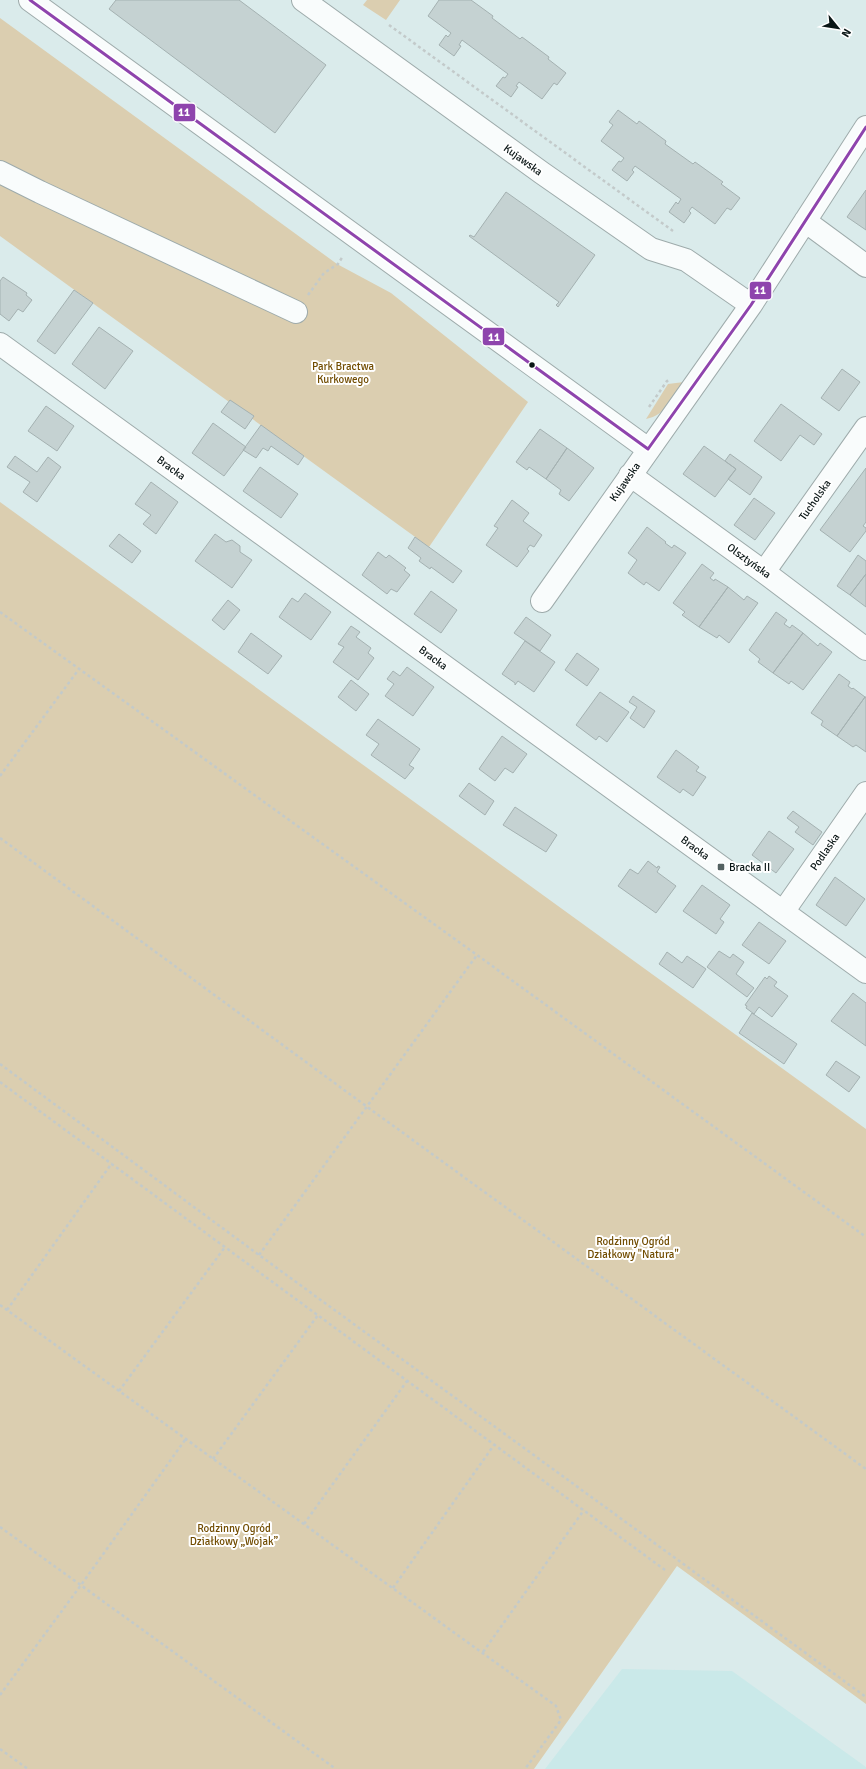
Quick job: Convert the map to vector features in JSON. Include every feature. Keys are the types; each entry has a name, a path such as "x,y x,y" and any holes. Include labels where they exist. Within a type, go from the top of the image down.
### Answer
{"street":[{"path":"30,0 648,449"},
{"name":"Kujawska","path":"314,3 542,173 645,245 651,249 686,260 751,305"},
{"name":"Kujawska","path":"542,602 648,449 751,305 866,127"},
{"path":"0,172 296,312"},
{"path":"805,221 866,266"},
{"name":"Bracka","path":"0,344 866,972"},
{"name":"Tucholska","path":"764,572 866,428"},
{"name":"Olsztyńska","path":"630,475 764,572 866,650"},
{"name":"Podlaska","path":"783,912 866,793"}],"path":[{"path":"389,25 680,235"},
{"path":"296,312 324,274 338,264 356,238"},
{"path":"0,612 866,1237"},
{"path":"0,776 79,669"},
{"path":"0,838 866,1469"},
{"path":"259,1255 477,955"},
{"path":"0,1064 259,1255 866,1696"},
{"path":"0,1082 665,1570"},
{"path":"7,1310 112,1164"},
{"path":"119,1391 225,1247"},
{"path":"0,1305 185,1440 394,1588 556,1706 561,1720 525,1769"},
{"path":"213,1459 318,1315"},
{"path":"304,1524 407,1381"},
{"path":"0,1694 81,1585 185,1440"},
{"path":"394,1588 494,1445"},
{"path":"483,1652 584,1510"},
{"path":"0,1527 336,1769"},
{"path":"0,1749 28,1769"}],"shaded area":[{"path":"622,1669 732,1671 866,1767 866,1769 545,1769"}],"green space":[{"path":"367,0 400,0 386,20 363,5"},
{"name":"Park Bractwa Kurkowego","path":"0,18 337,264 391,293 528,402 429,547 0,236"},
{"path":"684,382 664,410 653,417 646,419 668,384"},
{"name":"Rodzinny Ogród Działkowy \"Natura\"","path":"0,502 866,1129 866,1704 677,1566 534,1769 0,1769"}],"building":[{"path":"116,0 239,0 326,65 275,133 109,9"},
{"path":"439,0 471,0 520,39 522,37 549,57 548,59 566,73 557,85 554,83 542,99 519,82 516,86 518,87 511,97 496,86 503,77 505,78 508,74 462,40 459,45 461,46 454,56 439,45 446,35 448,37 451,33 428,16"},
{"path":"618,110 637,124 639,121 666,141 665,144 693,164 695,162 723,182 721,184 740,198 731,210 727,208 715,224 692,207 689,211 691,213 684,223 669,212 676,202 678,204 681,199 635,166 632,170 634,172 627,181 612,170 619,161 621,162 624,158 601,141 613,125 609,122"},
{"path":"866,190 866,230 847,217"},
{"path":"506,192 595,255 558,307 556,305 559,302 469,236 474,237"},
{"path":"3,277 27,293 26,295 32,300 23,312 18,309 9,321 0,314 0,281"},
{"path":"74,290 93,303 55,354 37,341"},
{"path":"99,327 133,351 105,389 72,364"},
{"path":"842,369 860,382 839,411 821,398"},
{"path":"230,400 254,416 245,429 221,412"},
{"path":"781,404 822,434 814,445 800,435 781,461 754,441"},
{"path":"46,406 74,426 57,451 28,431"},
{"path":"213,423 246,447 224,476 192,453"},
{"path":"261,425 304,456 298,465 271,446 268,451 263,448 256,458 243,450"},
{"path":"540,429 567,448 546,479 529,467 527,470 516,462"},
{"path":"704,446 736,469 715,497 683,474"},
{"path":"567,448 594,468 569,501 559,494 561,490 546,479"},
{"path":"730,454 762,477 750,495 728,479 736,469 725,461"},
{"path":"15,456 37,472 48,457 61,467 37,502 23,492 30,482 7,467"},
{"path":"260,467 298,494 281,518 243,491"},
{"path":"866,468 866,522 863,526 866,528 866,531 850,552 820,530"},
{"path":"151,482 178,502 156,534 143,524 151,515 135,504"},
{"path":"754,498 775,513 755,540 734,525"},
{"path":"512,500 529,513 523,521 542,535 534,547 530,545 527,549 529,551 517,567 486,545 498,528 494,526"},
{"path":"647,527 672,548 674,545 686,553 659,591 646,582 644,585 628,573 637,560 628,553"},
{"path":"119,534 141,551 132,563 109,546"},
{"path":"215,534 226,542 232,540 240,546 240,552 252,560 232,588 195,561"},
{"path":"415,537 462,571 453,583 431,567 430,569 419,561 421,558 408,548"},
{"path":"378,552 386,558 389,555 406,568 404,570 410,575 397,592 391,589 387,594 362,575"},
{"path":"858,555 866,561 866,574 850,595 837,586"},
{"path":"702,564 714,573 710,578 714,581 715,579 728,587 699,627 682,615 685,612 673,603"},
{"path":"866,574 866,607 850,595"},
{"path":"728,587 744,600 747,596 758,603 729,643 719,635 717,638 699,627"},
{"path":"431,591 457,610 441,633 414,614"},
{"path":"305,593 331,612 311,640 279,617 292,598 298,602"},
{"path":"228,600 240,610 224,630 212,620"},
{"path":"776,612 787,620 784,624 790,628 792,625 803,633 773,673 758,662 760,659 749,650"},
{"path":"526,617 551,635 540,651 514,633"},
{"path":"351,626 360,632 356,637 371,648 368,653 374,658 358,680 333,662 344,647 338,644"},
{"path":"251,633 282,656 268,674 238,652"},
{"path":"803,633 818,646 820,643 832,652 803,690 791,681 789,684 773,673"},
{"path":"525,641 555,662 534,692 518,681 515,685 515,683 502,674"},
{"path":"577,653 599,669 587,686 565,670"},
{"path":"407,667 434,687 413,716 385,696 394,684 387,679 393,671 400,676"},
{"path":"839,674 850,682 848,686 865,697 837,736 821,725 823,721 811,713"},
{"path":"351,680 369,694 356,711 338,697"},
{"path":"600,692 629,712 607,742 599,736 596,740 576,725"},
{"path":"633,696 655,711 644,728 630,718 637,707 629,702"},
{"path":"865,697 866,752 856,745 853,747 837,736"},
{"path":"378,719 420,749 409,765 414,768 405,779 371,755 379,744 366,735"},
{"path":"502,736 527,754 513,773 505,768 495,781 479,769"},
{"path":"676,750 699,767 696,771 706,777 693,796 683,789 680,793 657,777"},
{"path":"469,783 494,801 485,815 459,796"},
{"path":"515,807 557,835 546,852 503,825"},
{"path":"793,811 822,832 813,845 795,832 799,827 787,818"},
{"path":"769,831 794,849 776,873 752,855"},
{"path":"648,861 657,868 658,866 660,867 657,872 676,886 656,913 618,886 630,869 638,874"},
{"path":"835,877 865,899 846,926 816,905"},
{"path":"702,885 730,905 720,919 724,922 716,934 683,911"},
{"path":"759,922 786,941 769,964 742,945"},
{"path":"719,951 730,958 733,954 744,962 736,974 754,988 747,997 707,967"},
{"path":"667,952 682,963 687,956 706,969 693,988 659,964"},
{"path":"769,976 777,982 774,986 788,996 772,1017 759,1007 754,1014 746,1008 747,1006 745,1005 765,977 767,979"},
{"path":"853,993 866,1003 866,1046 831,1021"},
{"path":"752,1013 797,1044 784,1064 739,1033"},
{"path":"836,1061 860,1077 849,1092 826,1075"}],"transit line":[{"name":"11","path":"30,0 648,449"},
{"name":"11","path":"648,449 751,305 866,127"}],"place":[{"name":"Bracka II","path":"721,867"}],"park label":[{"name":"Rodzinny Ogród Działkowy „Wojak”","path":"234,1534"}]}
